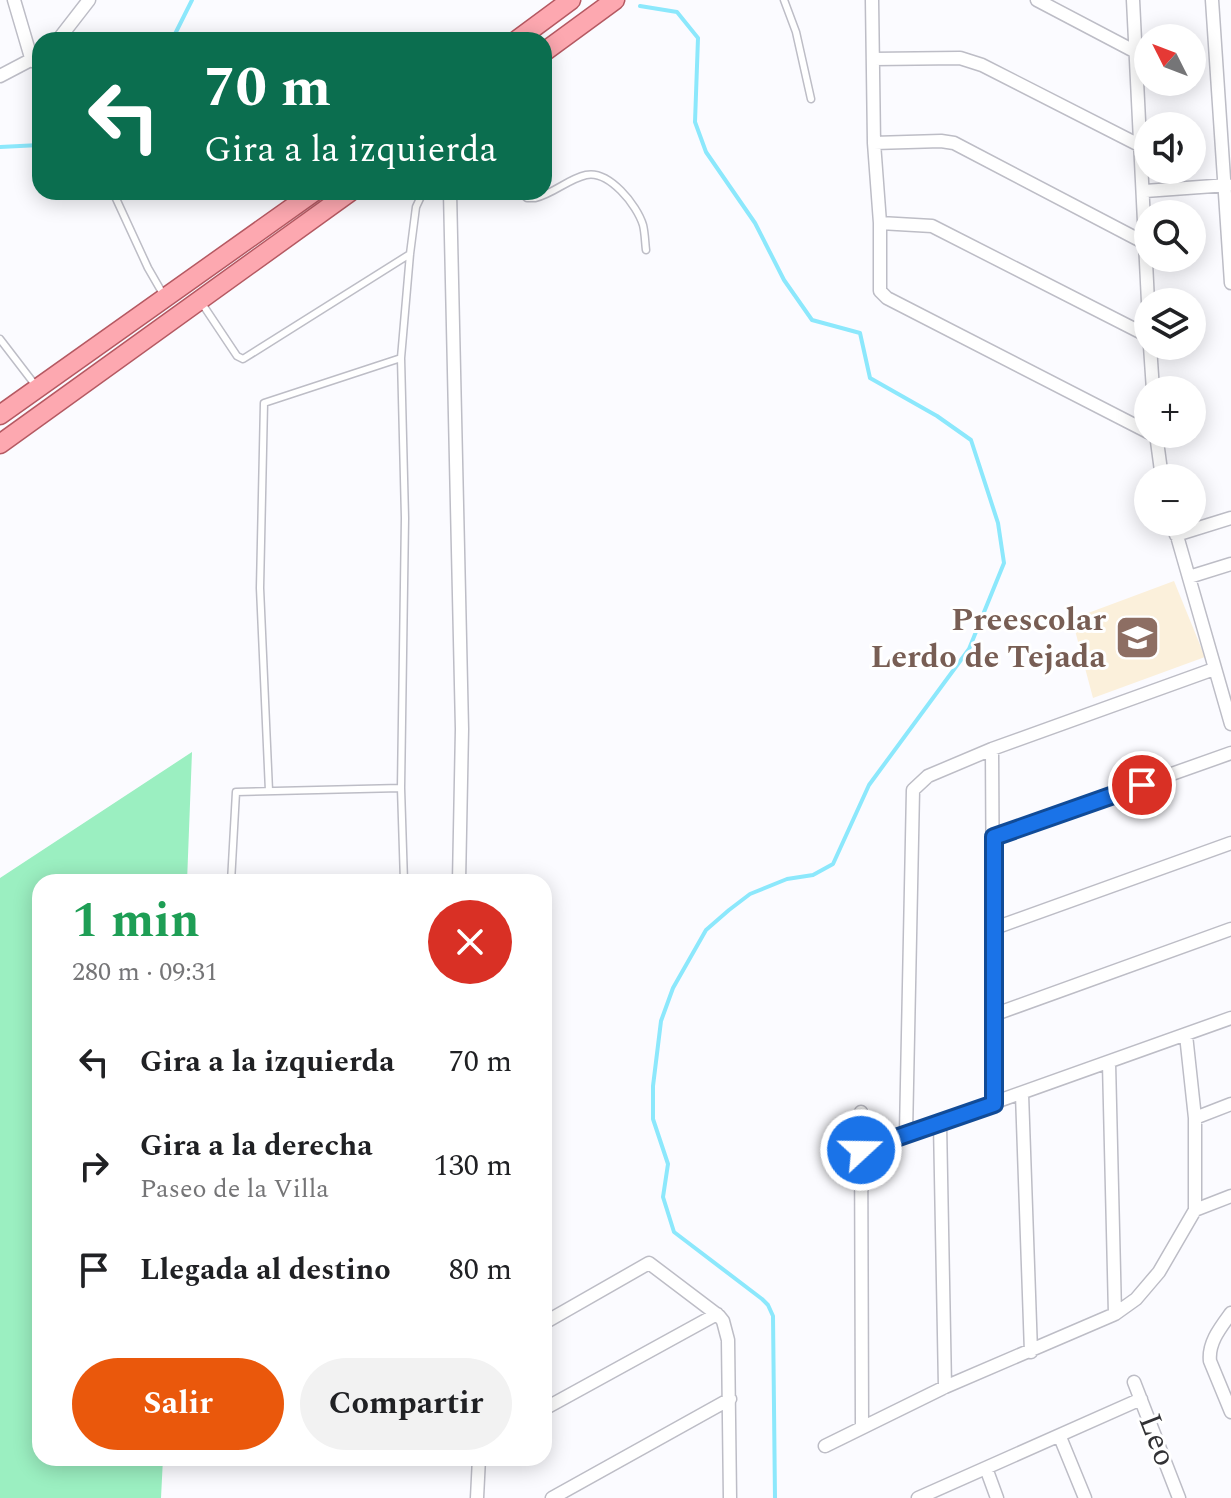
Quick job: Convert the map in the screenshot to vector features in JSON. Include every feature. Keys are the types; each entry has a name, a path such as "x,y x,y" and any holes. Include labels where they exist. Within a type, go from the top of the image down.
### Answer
{"main road":[{"path":"528,32 571,0"},
{"path":"552,46 615,0"},
{"path":"0,415 303,200"},
{"path":"199,299 209,278 305,207 309,200"},
{"path":"0,444 339,200"}],"street":[{"path":"14,0 32,47"},
{"path":"64,32 89,0"},
{"path":"872,0 874,143 880,223 878,287 883,294 1134,424"},
{"path":"1037,0 1134,51 1133,0"},
{"path":"1212,0 1227,185 1231,283"},
{"path":"873,59 960,58 982,65 1134,142"},
{"path":"0,76 32,60"},
{"path":"874,143 954,143 1134,237"},
{"path":"1144,184 1145,200"},
{"path":"1145,191 1227,185"},
{"path":"450,200 462,729 459,874"},
{"path":"880,223 932,226 1134,329"},
{"path":"1206,522 1231,518"},
{"path":"1176,536 1231,724"},
{"path":"1189,577 1231,564"},
{"path":"906,1133 911,797 922,780 992,749 1214,669"},
{"path":"992,749 994,1104"},
{"path":"994,837 1231,753"},
{"path":"992,929 1231,843"},
{"path":"993,1015 1231,929"},
{"path":"861,1150 1231,1018"},
{"path":"825,1446 945,1387 1115,1314 1136,1299 1159,1272 1195,1210 1195,1118 1186,1035"},
{"path":"1109,1063 1115,1314"},
{"path":"1022,1094 1031,1352"},
{"path":"1195,1118 1231,1104"},
{"path":"861,1112 862,1427"},
{"path":"940,1123 945,1387"},
{"path":"1195,1210 1231,1196"},
{"path":"552,1318 649,1263 717,1314 723,1321 728,1340 730,1399 726,1496"},
{"path":"1231,1313 1209,1353 1231,1412"},
{"path":"552,1405 717,1314"},
{"name":"Leo","path":"1134,1382 1179,1498"},
{"path":"552,1498 730,1399"},
{"path":"918,1498 1141,1399"},
{"path":"1060,1437 1085,1498"},
{"path":"477,1498 479,1466"},
{"path":"986,1468 997,1498"}],"lane":[{"path":"784,0 796,32 811,99"},
{"path":"552,190 582,175 603,177 631,203 642,222 646,250"},
{"path":"117,200 165,297"},
{"path":"404,874 401,788 405,518 401,358 410,254 419,200"},
{"path":"199,299 237,356 243,359 410,254"},
{"path":"0,339 38,389"},
{"path":"269,791 260,588 264,403 401,358"},
{"path":"231,874 236,792 401,788"}],"shaded area":[{"name":"Preescolar Lerdo de Tejada","path":"1174,581 1205,657 1093,698 1072,619"}],"green space":[{"path":"192,752 187,874 32,874 32,1466 163,1466 161,1498 0,1498 0,878"}],"waterway":[{"path":"176,32 192,0"},
{"path":"640,6 677,12 698,38 695,122 706,152 755,223 784,280 812,320 860,333 870,378 937,416 971,440 998,523 1004,563 969,649 869,785 833,864 813,875 787,879 750,894 706,930 673,988 661,1021 653,1086 653,1119 668,1164 663,1197 674,1232 762,1299 773,1316 775,1498"},
{"path":"0,147 32,145"}],"place":[{"name":"Preescolar Lerdo de Tejada","path":"1137,638"}],"route":[{"path":"861,1150 994,1104 994,837 1142,785"}]}
